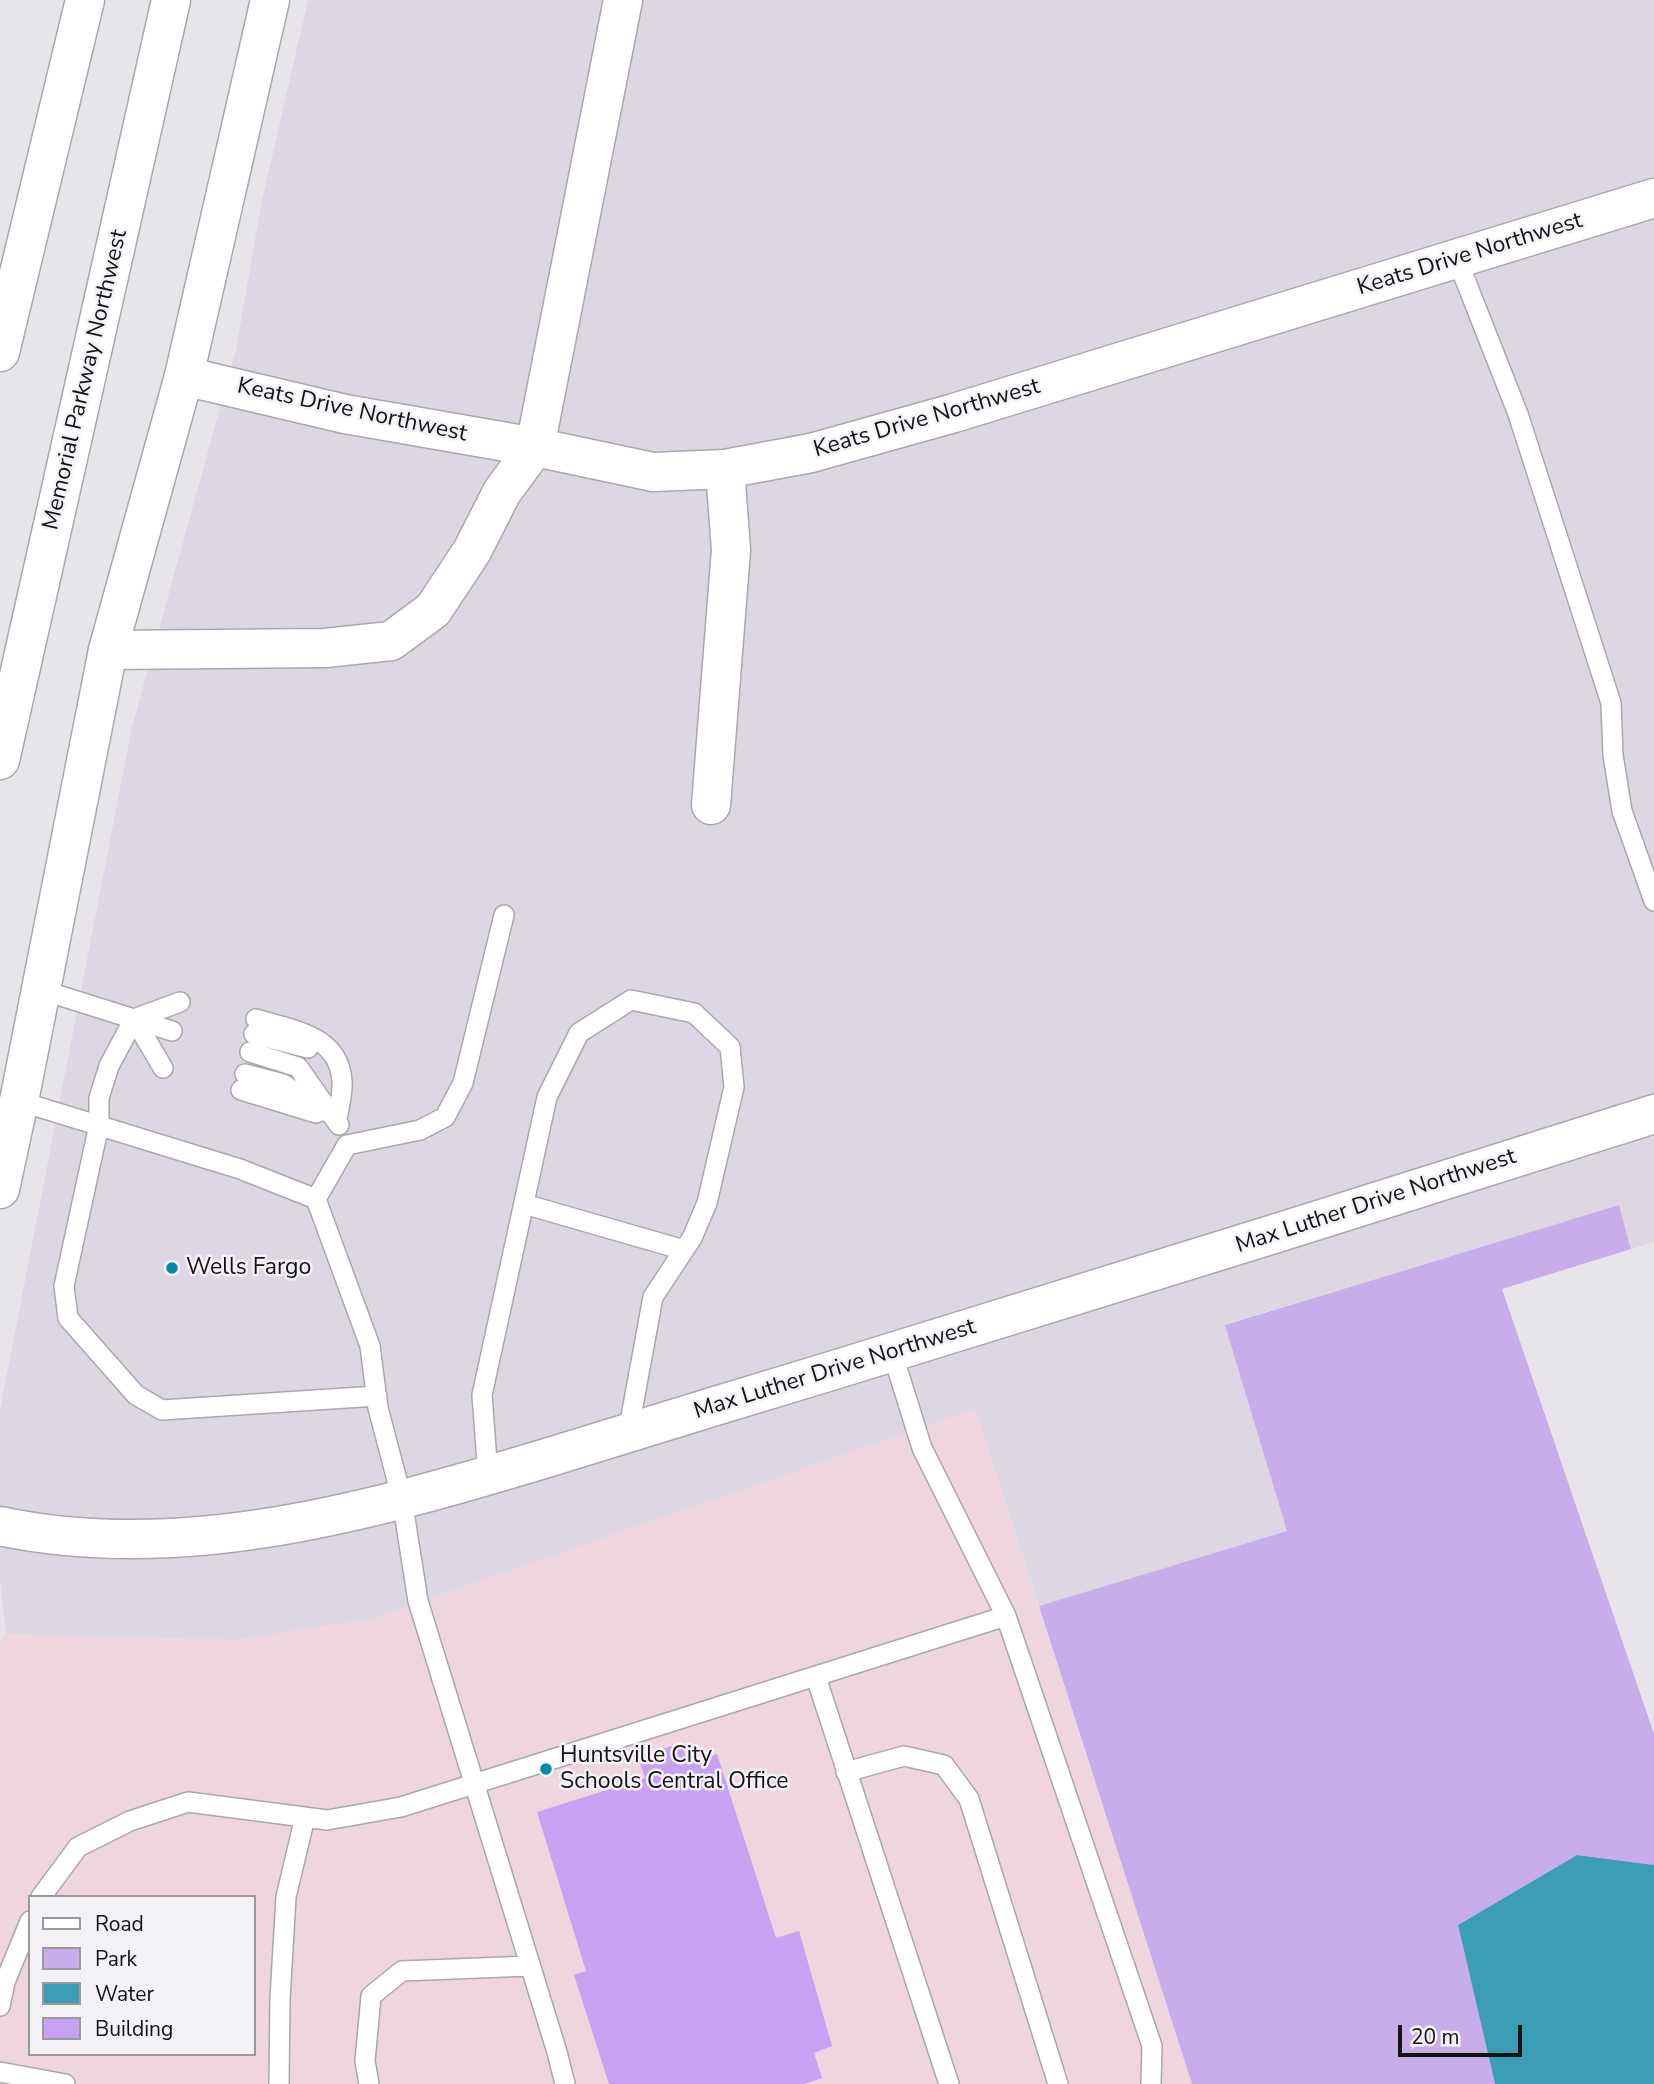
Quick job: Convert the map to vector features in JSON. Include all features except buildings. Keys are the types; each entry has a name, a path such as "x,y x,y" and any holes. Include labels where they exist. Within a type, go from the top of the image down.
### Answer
{"main road":[{"path":"0,352 85,0"},
{"name":"Memorial Parkway Northwest","path":"0,760 171,0"},
{"path":"0,1189 5,1148 19,1101 42,990 108,650 184,376 270,0"},
{"path":"108,650 325,648 391,641 433,610 472,551 502,492 535,447 623,0"},
{"name":"Keats Drive Northwest","path":"184,376 345,414 535,447 653,472 724,468 811,453 954,413 1654,198"},
{"path":"711,804 731,550 724,468"},
{"name":"Max Luther Drive Northwest","path":"0,1527 108,1540 172,1538 321,1520 488,1475 628,1433 1175,1266 1654,1114"}],"lane":[{"path":"1457,259 1518,414 1611,703 1613,755 1622,811 1654,901"},
{"path":"316,1199 347,1145 421,1130 445,1116 463,1083 504,915"},
{"path":"42,990 134,1019 177,1016 134,1019"},
{"path":"488,1475 482,1395 547,1097 579,1033 631,1000 694,1013 730,1047 734,1087 707,1203 684,1250 653,1297 628,1433"},
{"path":"134,1019 165,1060"},
{"path":"134,1019 109,1066 99,1098 99,1125 64,1286 68,1318 136,1395 162,1410 377,1396"},
{"path":"337,1119 342,1082 336,1057 318,1038 253,1035 298,1067 337,1119 347,1145"},
{"path":"243,1082 283,1084 337,1119"},
{"path":"19,1101 240,1169 316,1199 370,1346 377,1396 402,1499 418,1601 565,2084"},
{"path":"524,1204 684,1250"},
{"path":"892,1352 922,1448 1006,1616 1152,2046 1151,2084"},
{"path":"42,1895 78,1847 130,1821 188,1802 327,1820 401,1807 1006,1616"},
{"path":"816,1677 949,2084"},
{"path":"846,1772 904,1756 944,1765 969,1798 1058,2084"},
{"path":"279,2084 280,1999 286,1897 305,1817"},
{"path":"0,2007 5,1982 28,1926"},
{"path":"369,2084 365,2061 371,1996 402,1971 530,1966"},
{"path":"0,2072 65,2084"}],"shaded area":[{"path":"308,0 1654,0 1654,1242 1631,1249 1619,1205 1226,1324 1287,1531 1039,1606 975,1409 371,1619 235,1640 6,1634 0,1577 0,1410 132,727 236,350 261,205"},
{"name":"Huntsville City Schools Central Office","path":"975,1409 1192,2084 0,2084 0,1642 6,1634 235,1640 371,1619"}],"green space":[{"path":"1619,1205 1631,1249 1502,1289 1654,1734 1654,1865 1577,1855 1458,1925 1495,2084 1192,2084 1039,1606 1287,1531 1225,1325"}],"water":[{"path":"1577,1855 1654,1865 1654,2084 1495,2084 1458,1925"}],"place":[{"name":"Wells Fargo","path":"172,1268"},
{"name":"Huntsville City Schools Central Office","path":"546,1769"}]}
